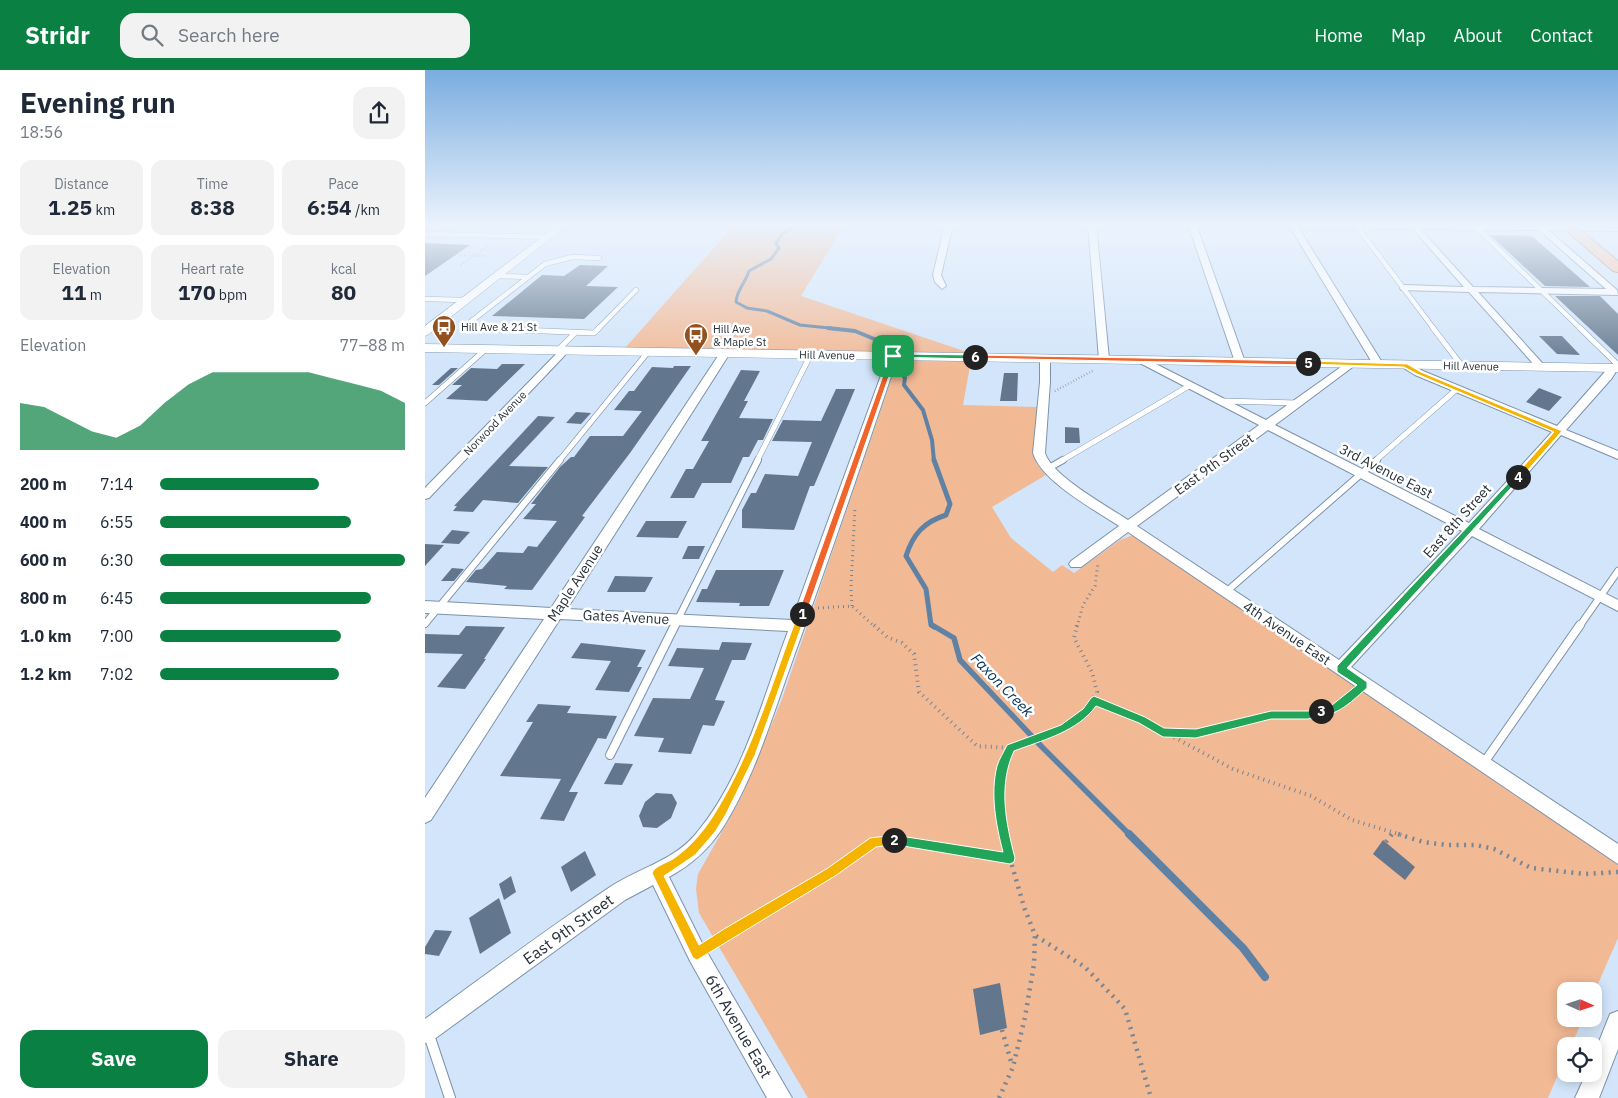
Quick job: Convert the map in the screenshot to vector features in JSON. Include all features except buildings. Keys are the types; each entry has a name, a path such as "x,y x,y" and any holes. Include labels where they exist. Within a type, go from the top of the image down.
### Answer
{"street":[{"path":"425,332 502,272"},
{"path":"938,272 939,282 943,286"},
{"path":"1095,272 1102,363"},
{"path":"1209,272 1240,362"},
{"path":"1322,272 1378,364"},
{"path":"1455,272 1541,367"},
{"path":"1592,272 1616,294"},
{"path":"1468,286 1606,284"},
{"path":"1402,285 1468,286 1616,294"},
{"name":"Hill Avenue","path":"425,348 1045,358 1102,363 1141,360 1616,367"},
{"name":"Norwood Avenue","path":"425,494 561,351"},
{"name":"Maple Avenue","path":"425,814 725,353"},
{"path":"711,828 730,797 750,755 800,620 893,356"},
{"path":"1044,398 1045,358"},
{"name":"3rd Avenue East","path":"1141,360 1618,606"},
{"name":"East 9th Street","path":"1077,564 1351,364"},
{"path":"1405,365 1419,373 1618,455"},
{"name":"East 8th Street","path":"1340,669 1470,531 1616,367"},
{"name":"4th Avenue East","path":"1044,398 1039,453 1041,462 1064,484 1618,855"},
{"name":"Gates Avenue","path":"432,608 677,620 800,620"},
{"name":"East 9th Street","path":"426,1031 619,892 686,856 711,828"},
{"name":"6th Avenue East","path":"657,873 697,954 780,1098"},
{"path":"1587,1098 1618,1022"}],"lane":[{"path":"534,272 469,323 470,328 594,333 636,290"},
{"path":"1393,272 1462,366"},
{"path":"1523,272 1616,367"},
{"path":"497,276 527,277"},
{"path":"425,299 465,300"},
{"path":"561,351 575,332"},
{"path":"425,404 486,349"},
{"path":"425,624 432,608 648,352"},
{"path":"610,755 811,354"},
{"path":"1047,469 1189,386"},
{"path":"1226,592 1457,389"},
{"path":"1218,401 1298,403"},
{"path":"1483,764 1618,571"},
{"path":"426,1031 450,1098"}],"path":[{"path":"1044,398 1102,363"},
{"path":"841,502 854,504 856,514 851,587 852,606"},
{"path":"800,620 818,608 852,606 887,637 902,643 914,654 919,692 961,733 977,746 1011,748 1065,728 1086,712 1094,700 1097,692 1092,672 1074,638 1083,606 1095,586 1098,568 1095,550"},
{"path":"1163,732 1196,733 1271,715 1308,715 1334,708 1364,685"},
{"path":"1094,700 1142,720 1233,769 1311,796 1332,810 1353,820 1423,842 1447,845 1476,845 1494,849 1531,868 1585,874 1618,872"},
{"path":"999,1098 1013,1066 1035,964 1035,935 1024,907 1000,822 1002,766 1011,748"},
{"path":"1386,842 1394,832"},
{"path":"697,954 728,933 831,872 874,842 890,839 1010,858"},
{"path":"1035,935 1085,967 1125,1009 1151,1098"},
{"path":"1001,1030 1013,1066"}],"shaded area":[{"path":"692,272 816,272 801,296 970,353 625,348"},
{"path":"907,360 971,360 963,405 1039,407 1036,463 1046,475 992,507 1011,538 1053,572 1062,565 1074,573 1120,540 1133,535 1370,694 1618,865 1618,938 1599,982 1557,982 1557,1028 1579,1028 1575,1037 1557,1037 1557,1077 1548,1098 808,1098 699,913 696,889 698,874 741,798 782,699 896,366 899,362"}],"waterway":[{"name":"Faxon Creek","path":"749,272 736,298 736,302 747,308 767,311 800,325 839,329"},
{"name":"Faxon Creek","path":"828,328 855,331 884,343"},
{"name":"Faxon Creek","path":"901,368 900,371 905,378 904,385 923,410 932,440 934,461"},
{"name":"Faxon Creek","path":"934,460 950,504 946,515 931,521 920,530 912,541 906,556 926,589 931,625 934,627"},
{"name":"Faxon Creek","path":"932,625 954,638 960,660 1042,747 1243,948 1265,977"}],"place":[{"name":"Hill Ave & 21 St","path":"444,348"},
{"name":"Hill Ave & Maple St","path":"696,356"}],"route":[{"path":"893,356 1405,365 1419,373 1559,431 1463,538 1340,669 1364,685 1334,708 1308,715 1271,715 1196,733 1163,732 1142,720 1094,700 1086,712 1065,728 1011,748 1002,766 1000,793 1000,822 1010,858 890,839 874,842 831,872 728,933 697,954 657,873 669,868 699,844 723,811 750,755 798,626 893,356"}]}
